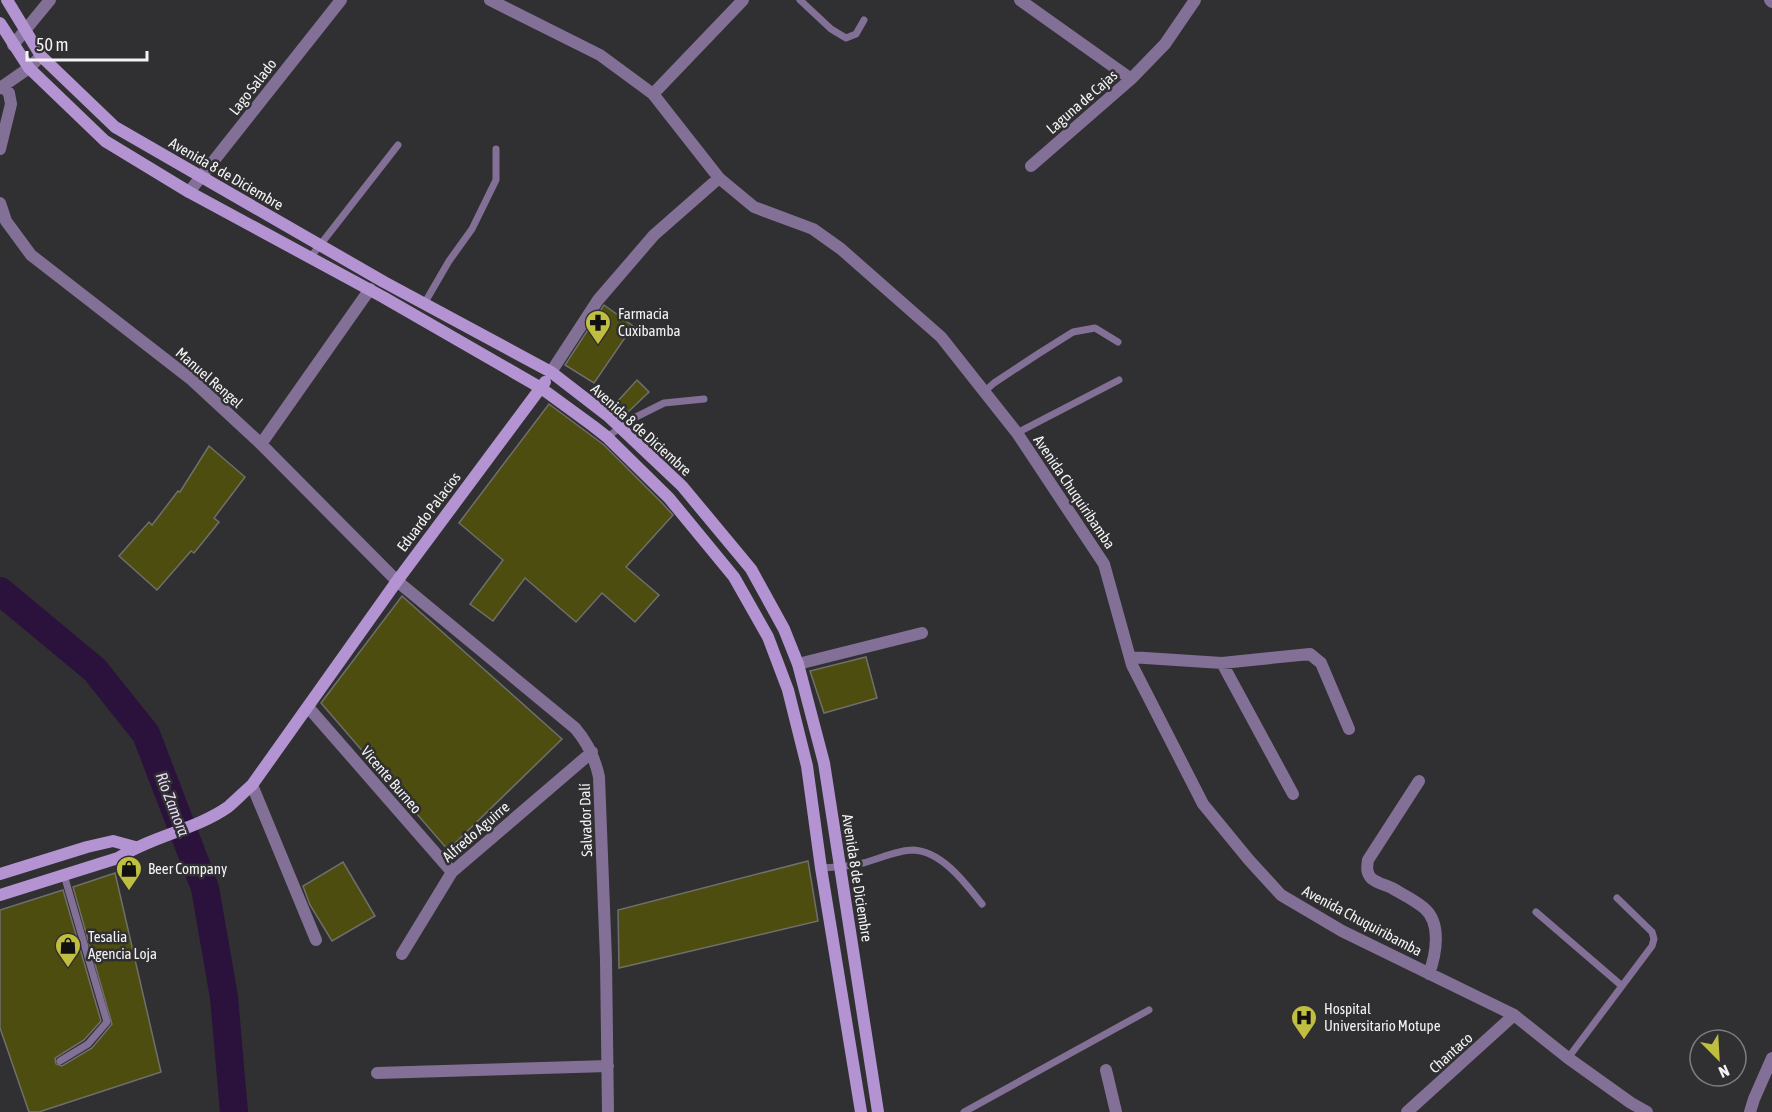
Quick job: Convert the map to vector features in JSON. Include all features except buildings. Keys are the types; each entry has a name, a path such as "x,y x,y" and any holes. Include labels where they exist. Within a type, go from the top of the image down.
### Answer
{"main road":[{"name":"Avenida 8 de Diciembre","path":"6,0 41,56 115,127 319,245 550,372 608,416 682,486 751,569 784,629 798,664 824,763 878,1112"},
{"name":"Avenida 8 de Diciembre","path":"0,23 29,68 105,141 189,192 370,289 541,388 607,437 669,498 734,577 768,637 788,690 807,766 821,868 861,1112"},
{"name":"Eduardo Palacios","path":"0,895 118,858 135,847 196,823 227,807 252,785 397,580 541,388 550,372"},
{"path":"0,874 113,841 135,847"}],"street":[{"path":"13,45 50,0"},
{"name":"Lago Salado","path":"189,192 341,0"},
{"name":"Avenida Chuquiribamba","path":"489,0 600,55 653,94 719,178 754,207 813,229 841,249 941,338 1017,433 1104,564 1132,665 1203,804 1249,860 1281,894 1342,931 1514,1015 1568,1058 1647,1112"},
{"path":"653,94 742,0"},
{"name":"Laguna de Cajas","path":"1020,0 1131,79 1031,166"},
{"path":"1131,79 1165,44 1195,0"},
{"path":"0,88 29,68 41,56"},
{"path":"0,88 9,93 11,104 0,149"},
{"name":"Eduardo Palacios","path":"550,372 598,300 654,235 719,178"},
{"name":"Manuel Rengel","path":"0,203 6,221 31,255 192,380 261,444 397,580"},
{"path":"261,444 370,289"},
{"name":"Salvador Dalí","path":"397,580 575,728 592,752 599,777 606,960 608,1112"},
{"path":"798,664 922,633"},
{"path":"1130,657 1222,663 1310,654 1321,663 1349,729"},
{"path":"1222,663 1293,794"},
{"name":"Vicente Burneo","path":"308,707 452,872"},
{"name":"Alfredo Aguirre","path":"402,954 452,872 592,752"},
{"path":"1419,781 1368,860 1367,870 1372,879 1425,908 1436,936 1435,959 1429,974"},
{"path":"252,785 316,940"},
{"name":"Chantaco","path":"1407,1112 1514,1015"},
{"path":"1750,1112 1772,1058"},
{"path":"377,1073 608,1066"},
{"path":"1106,1070 1116,1112"}],"lane":[{"path":"800,0 831,29 846,38 856,34 864,20"},
{"path":"310,258 398,145"},
{"path":"424,304 449,261 472,229 496,180 496,149"},
{"path":"984,392 994,383 1073,332 1095,328 1118,342"},
{"path":"1017,433 1119,380"},
{"path":"607,437 634,418 664,403 704,399"},
{"path":"821,868 861,864 914,850 946,864 982,904"},
{"path":"60,1061 88,1044 107,1022 64,875"},
{"path":"1568,1058 1652,946 1654,939 1652,932 1617,898"},
{"path":"1536,912 1622,986"},
{"path":"964,1112 1149,1010"}],"waterway":[{"name":"Río Zamora","path":"0,591 95,670 146,734 205,888 224,997 234,1112"}],"place":[{"name":"Farmacia Cuxibamba","path":"598,346"},
{"name":"Beer Company","path":"129,892"},
{"name":"Tesalia Agencia Loja","path":"68,969"},
{"name":"Hospital Universitario Motupe","path":"1304,1041"}]}
